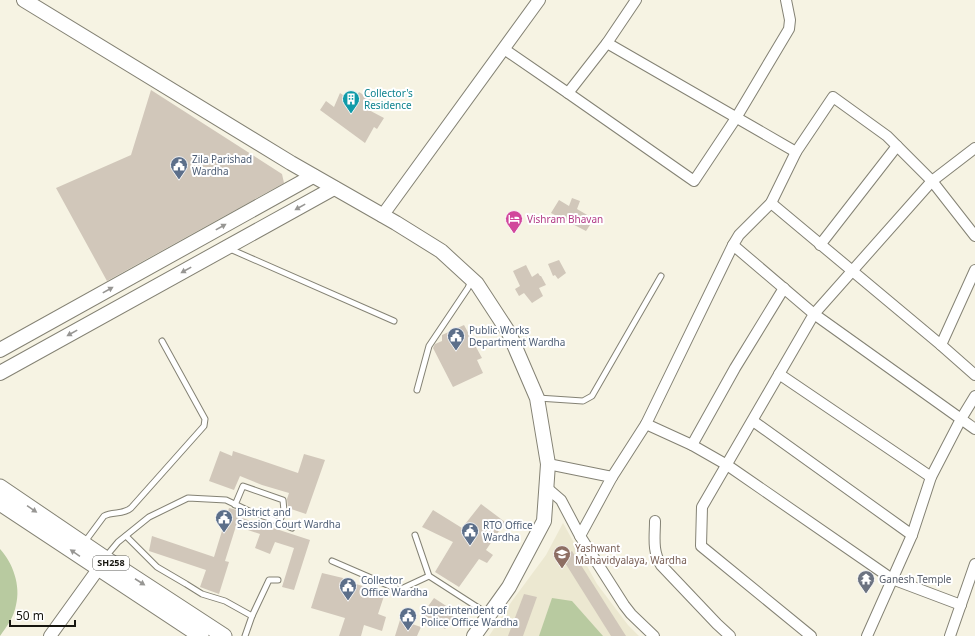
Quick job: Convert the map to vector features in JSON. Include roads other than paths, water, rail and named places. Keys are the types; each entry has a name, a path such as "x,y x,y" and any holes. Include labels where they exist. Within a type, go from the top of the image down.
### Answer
{"main road":[{"path":"24,0 313,176 441,251 477,284 509,333 537,398 548,464 544,521 509,587 474,636"},
{"path":"0,350 313,176"},
{"path":"0,373 334,188"},
{"name":"SH258","path":"0,487 83,544 102,564 201,636"},
{"name":"SH258","path":"0,503 224,636"}],"street":[{"path":"382,216 539,0"},
{"path":"568,93 607,43 636,0"},
{"path":"504,49 694,181 736,118 789,29 790,20 786,0"},
{"path":"607,43 796,152"},
{"path":"580,536 612,477 646,424 733,245 739,235 771,202 796,152 832,97 887,136 932,181 975,236"},
{"path":"820,245 897,146"},
{"path":"811,636 702,546 702,507 814,314 932,181 975,148"},
{"path":"771,202 975,375"},
{"path":"733,245 814,314 975,429"},
{"path":"941,345 975,270"},
{"path":"692,445 735,368 784,288"},
{"path":"779,374 931,476"},
{"path":"867,636 912,535 931,476 975,396"},
{"path":"753,420 912,535"},
{"path":"646,424 692,445 727,465 892,579 961,605"},
{"path":"548,464 612,477"},
{"path":"547,488 561,500 580,536 624,605 631,614 654,636"},
{"path":"656,521 654,549 657,559 661,565 730,636"},
{"path":"50,636 102,564"},
{"path":"950,636 975,564"}],"lane":[{"path":"227,247 394,321"},
{"path":"537,398 584,401 592,396 661,276"},
{"path":"417,390 428,346 468,288 472,279"},
{"path":"83,544 104,516 108,514 125,512 132,508 204,426 205,419 162,341"},
{"path":"235,504 243,486 283,500 284,511 279,522"},
{"path":"102,564 108,554 126,536 149,517 188,498 226,500 251,512 292,528"},
{"path":"415,535 429,576 489,615"},
{"path":"126,536 157,567 202,594 225,601 252,616"},
{"path":"332,561 399,590 429,576"},
{"path":"245,636 252,616 269,580 278,580"}],"place":[{"name":"Collector's Residence","path":"351,114"},
{"name":"Zila Parishad Wardha","path":"179,180"},
{"name":"Vishram Bhavan","path":"514,234"},
{"name":"Public Works Department Wardha","path":"456,351"},
{"name":"District and Session Court Wardha","path":"224,533"},
{"name":"RTO Office Wardha","path":"470,546"},
{"name":"Yashwant Mahavidyalaya, Wardha","path":"562,569"},
{"name":"Ganesh Temple","path":"866,594"},
{"name":"Collector Office Wardha","path":"348,601"},
{"name":"Superintendent of Police Office Wardha","path":"408,631"}]}
